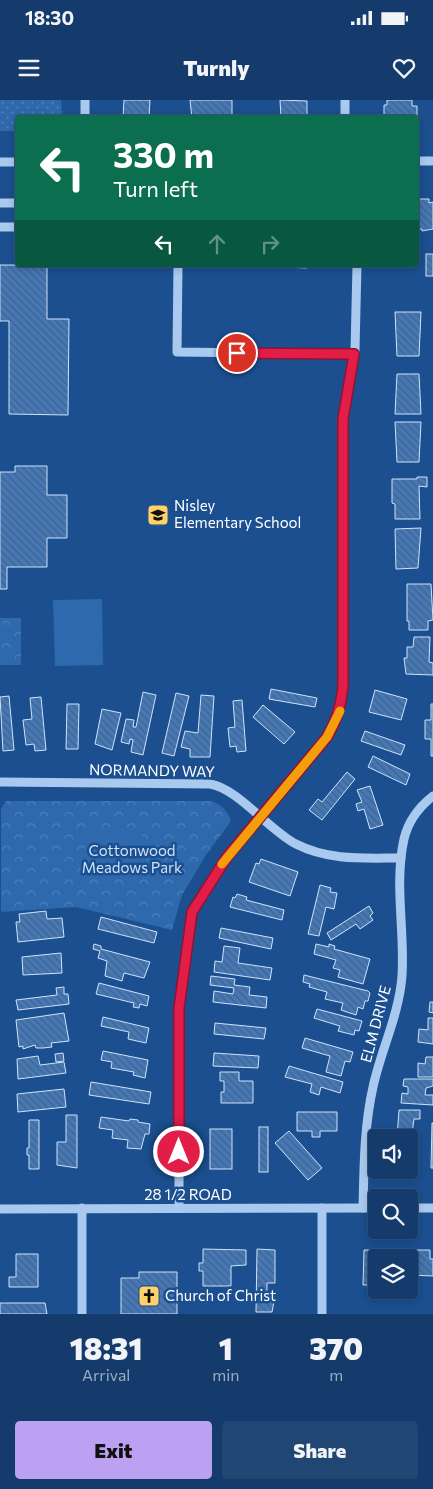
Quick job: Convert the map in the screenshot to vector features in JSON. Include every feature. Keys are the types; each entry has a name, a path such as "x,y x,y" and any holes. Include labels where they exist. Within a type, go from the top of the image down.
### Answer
{"street":[{"path":"84,115 85,100"},
{"path":"345,115 346,100"},
{"path":"419,161 433,161"},
{"path":"0,162 15,162"},
{"path":"0,203 15,203"},
{"path":"0,226 15,226"},
{"path":"178,267 177,352 354,354"},
{"path":"179,1208 179,1008 192,912 227,857 327,737 341,707 343,687 343,419 354,354 357,267"},
{"name":"NORMANDY WAY","path":"0,782 210,784 223,786 260,818 295,844 313,852 351,858 401,858"},
{"name":"ELM DRIVE","path":"363,1208 364,1144 368,1113 373,1085 398,1003 402,977 401,858 405,837 411,823 418,810 433,796"},
{"path":"82,1208 82,1314"},
{"path":"322,1208 322,1314"},
{"name":"28 1/2 ROAD","path":"0,1209 368,1208"},
{"path":"418,1208 433,1208"}],"green space":[{"path":"0,100 61,100 62,113 58,115 15,115 15,131 0,131"},
{"path":"102,599 103,665 55,666 53,600"},
{"path":"0,618 21,618 21,665 0,665"},
{"name":"Cottonwood Meadows Park","path":"6,801 211,801 224,808 231,821 206,855 182,895 172,930 76,907 1,912 1,809"},
{"path":"142,833 142,865 85,866 84,834"}],"building":[{"path":"124,100 150,100 149,115 123,115"},
{"path":"190,100 232,100 232,115 192,115"},
{"path":"280,100 307,101 307,115 281,115"},
{"path":"387,100 412,100 412,106 417,106 417,115 384,115 384,105 387,105"},
{"path":"419,199 429,199 429,203 433,202 433,229 422,231 422,229 419,229"},
{"path":"426,254 433,254 433,276 426,276"},
{"path":"0,265 47,267 47,319 69,319 68,415 9,414 9,321 0,321"},
{"path":"395,312 421,312 419,356 397,356"},
{"path":"397,374 419,374 421,414 395,414"},
{"path":"395,422 421,422 419,462 397,462"},
{"path":"15,466 47,466 47,495 67,495 67,538 47,538 47,567 7,567 7,589 0,589 0,472 15,472"},
{"path":"417,477 427,477 427,487 419,486 420,519 395,519 395,504 392,503 392,479 417,479"},
{"path":"421,528 418,568 396,569 395,529"},
{"path":"407,584 431,584 433,620 428,621 428,630 409,630 409,621 407,621"},
{"path":"414,637 430,637 429,662 433,663 433,675 406,674 404,658 407,658 407,647 413,647"},
{"path":"271,689 317,698 315,707 269,699"},
{"path":"375,690 407,699 401,720 369,712"},
{"path":"143,692 156,695 143,755 131,752 133,740 130,739 129,744 121,742 126,719 134,720 133,727 136,727"},
{"path":"176,693 189,696 174,756 162,753"},
{"path":"201,695 214,696 210,757 190,757 190,749 181,747 185,731 198,733"},
{"path":"9,696 14,750 3,751 0,697"},
{"path":"41,697 46,750 35,751 34,744 26,745 23,720 32,719 30,698"},
{"path":"242,700 246,751 237,752 236,746 230,747 228,728 235,727 233,701"},
{"path":"67,704 79,704 78,749 66,749"},
{"path":"431,704 433,704 433,756 431,756 431,739 425,739 425,720 431,720"},
{"path":"263,705 295,732 284,744 253,717"},
{"path":"102,709 121,713 112,750 95,744"},
{"path":"365,731 405,745 401,755 361,741"},
{"path":"373,756 410,774 406,785 368,767"},
{"path":"347,772 355,779 322,820 309,810 318,799 322,802"},
{"path":"370,786 383,825 370,829 364,809 358,811 356,804 362,802 357,790"},
{"path":"261,859 298,872 290,896 249,882 256,863 259,864"},
{"path":"320,885 331,888 330,892 337,893 334,909 326,907 319,936 308,934"},
{"path":"237,894 247,897 246,900 284,910 282,920 230,907 233,897 235,898"},
{"path":"369,906 373,913 370,916 373,920 360,929 356,924 331,940 327,933"},
{"path":"46,911 47,919 62,918 64,937 18,942 16,922 20,922 19,914"},
{"path":"101,917 157,932 154,943 98,929"},
{"path":"221,928 273,938 271,949 219,938"},
{"path":"94,944 101,946 101,949 150,962 144,978 124,973 122,981 105,976 107,961 98,958 100,951 93,949"},
{"path":"316,944 329,947 329,944 335,946 334,949 370,959 363,984 338,977 340,970 333,968 336,960 314,954"},
{"path":"224,946 240,948 238,963 272,968 270,980 214,972 215,961 222,962"},
{"path":"61,953 62,973 23,975 22,957"},
{"path":"304,975 368,991 370,993 368,1001 365,1001 363,1009 358,1007 356,1015 341,1010 343,1003 325,999 327,992 309,987 310,984 303,982"},
{"path":"211,976 235,979 234,985 250,987 249,995 267,997 266,1008 213,1002 214,991 233,994 234,988 210,985"},
{"path":"99,983 149,996 147,1006 140,1004 139,1008 133,1007 134,1003 96,994"},
{"path":"64,987 64,994 68,994 69,1004 18,1010 16,1000 57,995 56,988"},
{"path":"430,1002 433,1002 433,1013 429,1012"},
{"path":"317,1009 362,1021 359,1031 355,1030 354,1035 338,1031 340,1026 314,1018"},
{"path":"64,1013 69,1041 51,1043 52,1047 36,1048 35,1045 23,1049 23,1046 19,1047 16,1020"},
{"path":"103,1017 149,1028 146,1043 128,1039 129,1032 101,1026"},
{"path":"428,1018 433,1018 433,1044 418,1042 419,1029 428,1030"},
{"path":"215,1023 266,1028 264,1039 214,1034"},
{"path":"305,1038 353,1052 350,1062 345,1061 341,1076 326,1072 330,1056 302,1048"},
{"path":"103,1051 148,1060 145,1078 133,1075 134,1072 111,1068 112,1062 101,1060"},
{"path":"63,1053 64,1061 56,1062 55,1054"},
{"path":"214,1053 259,1056 258,1068 213,1066"},
{"path":"38,1056 40,1065 64,1062 66,1073 18,1079 17,1059"},
{"path":"426,1057 433,1057 433,1077 418,1077 418,1063 425,1064"},
{"path":"289,1066 343,1082 340,1093 321,1087 319,1095 310,1092 312,1084 285,1077"},
{"path":"220,1072 239,1072 239,1081 253,1081 253,1103 221,1103 224,1081 220,1081"},
{"path":"404,1079 433,1079 433,1086 426,1088 425,1095 433,1095 433,1105 401,1103 402,1093 408,1094 408,1087 403,1086"},
{"path":"91,1082 151,1092 149,1104 89,1095"},
{"path":"64,1089 66,1107 18,1112 17,1094"},
{"path":"399,1110 420,1110 420,1119 414,1119 413,1129 398,1129"},
{"path":"297,1112 337,1112 337,1131 320,1131 320,1137 312,1137 312,1131 297,1131"},
{"path":"66,1115 77,1115 77,1168 57,1165 57,1142 66,1142"},
{"path":"101,1117 129,1121 130,1119 138,1120 138,1122 150,1124 149,1134 145,1134 141,1149 127,1148 128,1140 112,1138 113,1130 99,1128"},
{"path":"29,1120 39,1120 39,1169 29,1169 27,1148 29,1148"},
{"path":"432,1123 433,1168 431,1168"},
{"path":"259,1127 268,1127 268,1172 259,1172"},
{"path":"210,1129 232,1129 232,1169 210,1169"},
{"path":"289,1131 322,1168 308,1180 275,1143"},
{"path":"203,1249 246,1250 246,1265 231,1266 231,1286 203,1286 203,1271 199,1271 199,1263 203,1263"},
{"path":"257,1249 275,1250 275,1283 267,1283 267,1296 275,1296 272,1312 256,1312"},
{"path":"364,1250 368,1250 368,1285 363,1285"},
{"path":"418,1250 430,1250 430,1259 433,1259 433,1276 418,1275"},
{"path":"16,1254 38,1254 38,1287 9,1287 9,1277 16,1277"},
{"name":"Church of Christ","path":"139,1272 177,1272 177,1314 121,1314 121,1278 139,1278"},
{"path":"0,1303 45,1303 47,1314 0,1314"}],"slow traffic":[{"path":"222,864 327,737 340,711"}],"place":[{"name":"Nisley Elementary School","path":"158,515"},
{"name":"Church of Christ","path":"149,1296"}],"route":[{"path":"179,1152 179,1008 192,912 227,857 327,737 341,707 343,687 343,419 354,354 237,353"}]}
